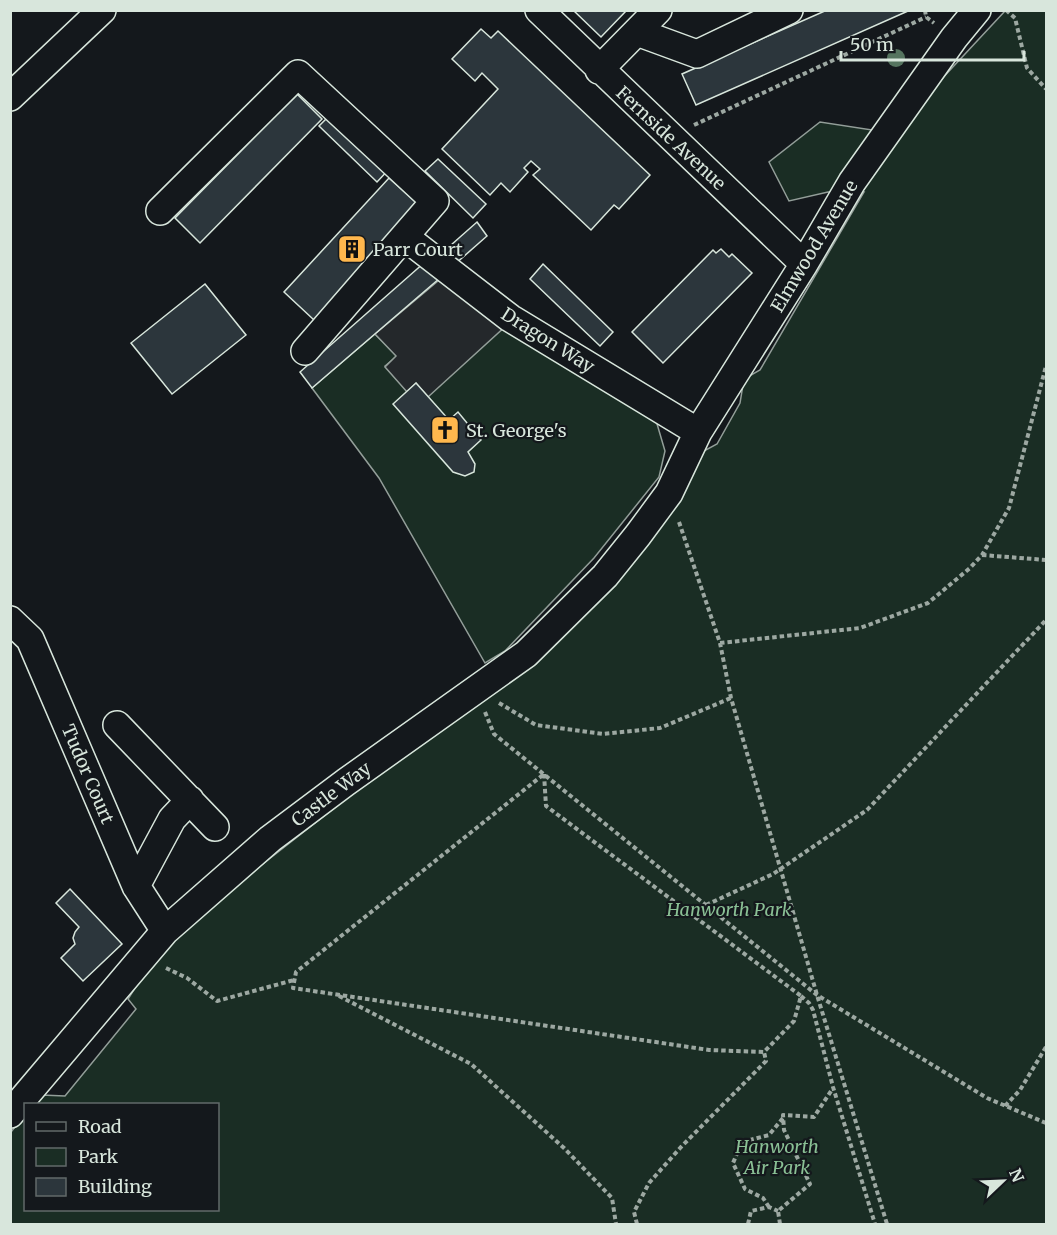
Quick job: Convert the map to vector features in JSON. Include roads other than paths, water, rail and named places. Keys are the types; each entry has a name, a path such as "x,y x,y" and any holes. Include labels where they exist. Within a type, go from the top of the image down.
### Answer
{"street":[{"path":"10,97 102,10"},
{"name":"Fernside Avenue","path":"539,10 804,264"},
{"path":"599,70 658,10"},
{"path":"637,32 697,54 789,10"},
{"name":"Elmwood Avenue","path":"669,493 698,432 804,264 852,182 954,38 977,10"},
{"path":"160,211 298,74 435,201 305,351"},
{"name":"Dragon Way","path":"405,237 510,318 698,432"},
{"name":"Castle Way","path":"10,1114 165,931 270,839 526,654 605,576 669,493"},
{"name":"Tudor Court","path":"10,620 30,639 136,886 165,931"},
{"path":"117,724 215,826"},
{"path":"136,886 172,819 190,800"}],"place":[{"name":"Parr Court","path":"352,249"},
{"name":"St. George's","path":"445,430"}],"park label":[{"name":"Hanworth Park","path":"729,909"},
{"name":"Hanworth Air Park","path":"777,1156"}]}
